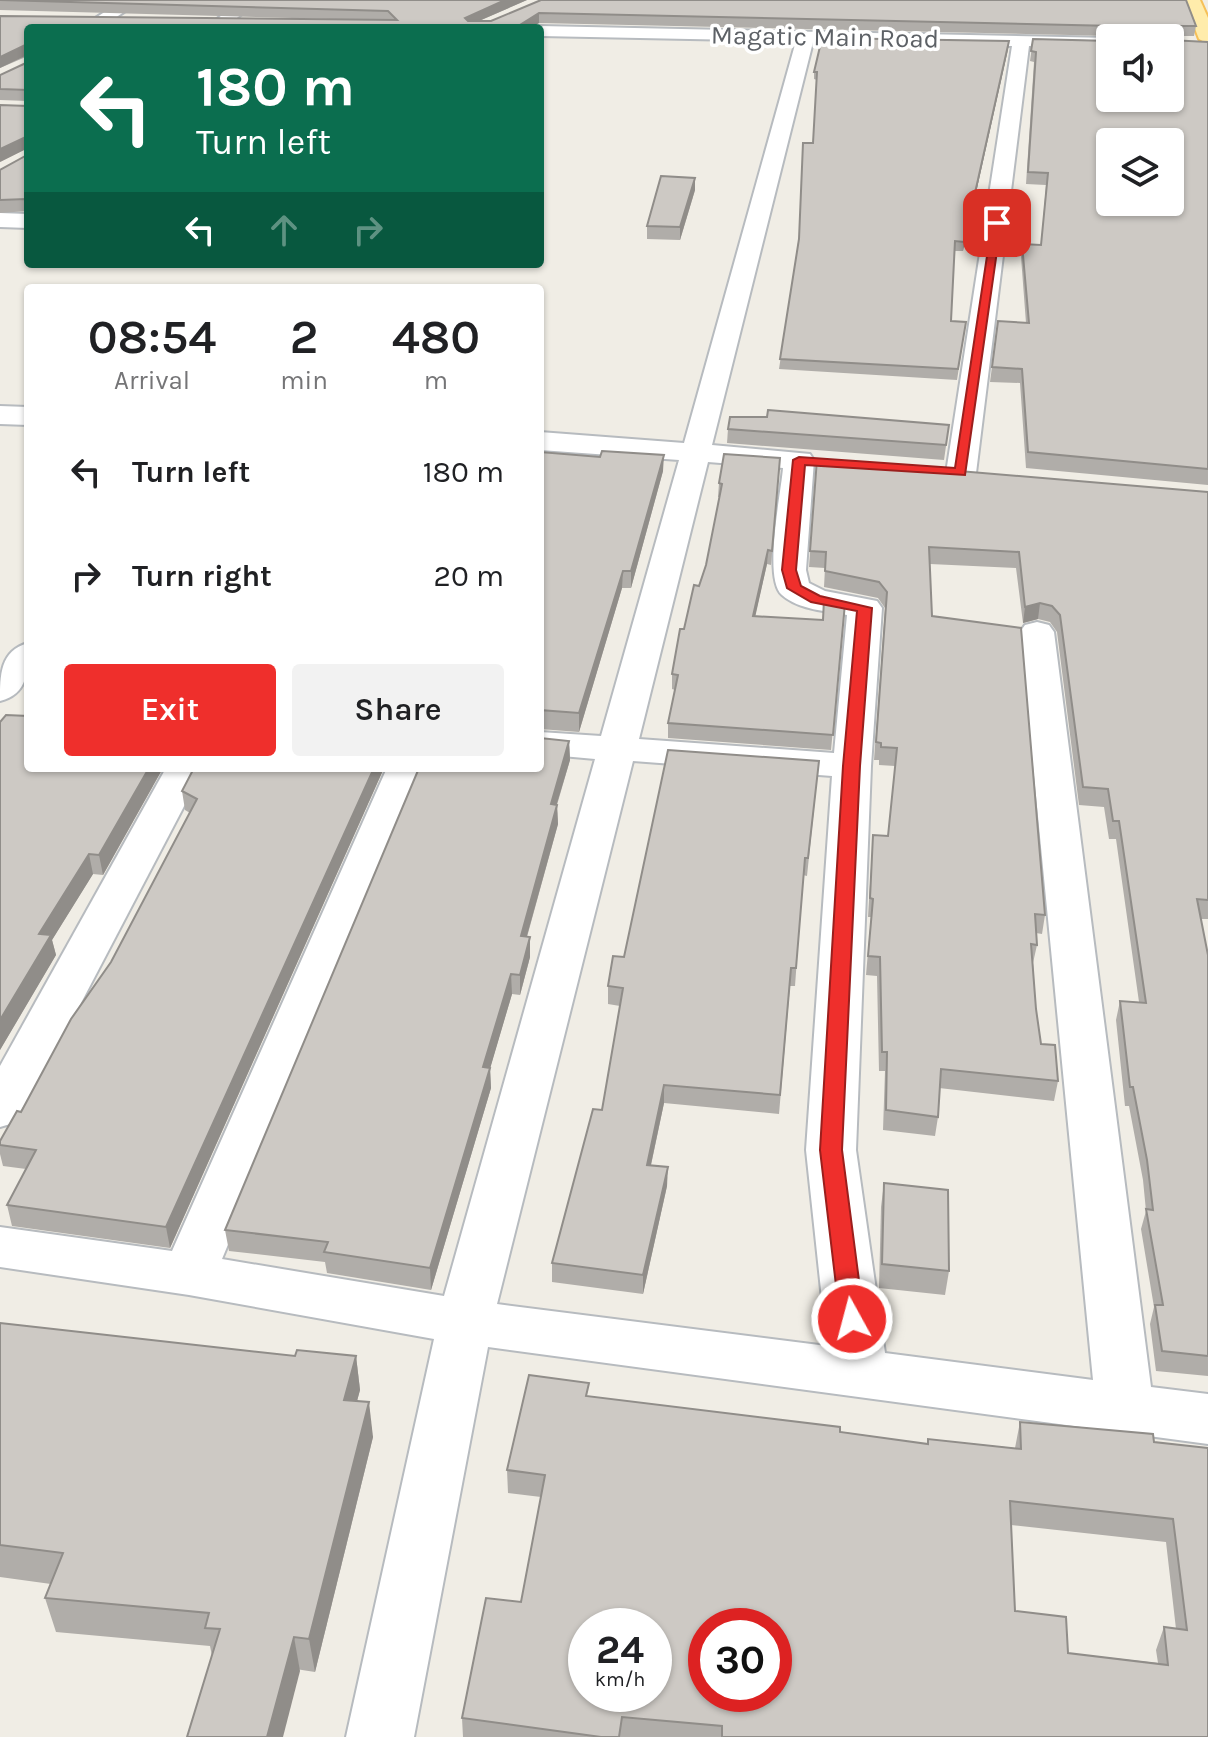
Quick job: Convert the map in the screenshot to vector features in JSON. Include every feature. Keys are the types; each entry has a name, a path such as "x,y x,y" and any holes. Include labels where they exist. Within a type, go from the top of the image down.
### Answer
{"main road":[{"path":"1192,0 1204,42"}],"street":[{"path":"96,24 134,0"},
{"path":"219,24 252,0"},
{"path":"71,21 88,24"},
{"path":"106,24 130,22"},
{"path":"976,23 983,41"},
{"name":"Magatic Main Road","path":"544,31 1096,43"},
{"path":"380,1737 465,1322 618,750 693,452 806,36"},
{"path":"960,473 1021,41"},
{"path":"0,220 24,221"},
{"path":"0,415 24,416"},
{"path":"544,447 693,452 814,462 789,570 794,588 816,599 865,608 852,766 831,1150 859,1375"},
{"path":"1037,632 1125,1408"},
{"path":"0,690 24,659"},
{"path":"544,743 852,766"},
{"path":"0,1110 183,772"},
{"path":"189,1274 404,772"},
{"path":"0,1247 189,1274 465,1322 1208,1419"}],"building":[{"path":"0,0 505,0 465,18 468,21 491,21 541,0 1186,0 1196,26 539,13 521,24 24,24 24,45 0,57 0,16 397,20 388,11"},
{"path":"822,38 1009,41 964,242 955,241 951,321 966,322 958,369 780,359 799,239 803,143 813,143 817,72 814,72"},
{"path":"1033,39 1096,41 1096,112 1184,112 1184,41 1208,42 1208,469 1028,452 1022,369 992,367 998,321 1029,323 1022,244 1041,245 1048,173 1028,172 1036,52 1031,51"},
{"path":"24,64 24,90 0,89 0,75"},
{"path":"0,105 24,106 24,138 0,149"},
{"path":"24,157 24,199 0,200 0,170"},
{"path":"661,176 695,178 680,227 647,226"},
{"path":"768,410 949,425 946,445 728,429 730,417 767,417"},
{"path":"602,451 664,455 631,571 623,571 579,713 544,710 544,452 600,457"},
{"path":"724,454 780,458 772,551 768,550 753,616 823,620 824,599 845,603 833,735 668,723 678,675 672,674 680,629 684,629 694,585 699,586 706,565 722,484 719,483"},
{"path":"817,459 1208,492 1208,900 1197,899 1208,955 1208,1356 1162,1351 1155,1305 1163,1305 1146,1209 1153,1210 1147,1160 1133,1087 1130,1087 1120,1001 1146,1003 1119,821 1113,821 1108,789 1083,787 1060,615 1052,606 1040,603 1025,607 1019,552 929,547 932,616 1021,628 1045,915 1035,914 1037,945 1031,944 1036,1009 1041,1044 1055,1045 1058,1081 941,1069 938,1117 886,1110 887,1052 882,1052 880,957 868,956 873,899 870,898 873,835 888,836 897,748 881,747 881,743 876,742 887,592 879,582 825,571 826,552 810,551"},
{"path":"6,715 24,716 24,772 147,772 99,855 89,854 39,934 51,935 0,1020 0,722"},
{"path":"544,738 569,741 551,804 557,805 521,936 530,937 520,975 511,974 483,1067 490,1068 430,1268 324,1252 328,1242 225,1230 417,772 544,772"},
{"path":"668,750 819,761 808,858 805,858 796,968 791,968 780,1095 664,1085 647,1165 668,1167 643,1275 552,1263 593,1109 602,1110 623,988 608,986 613,956 624,957"},
{"path":"192,772 372,772 166,1227 7,1205 36,1150 0,1145 0,1141 17,1111 21,1112 71,1019 111,962 197,799 182,791"},
{"path":"884,1183 948,1190 949,1271 882,1264"},
{"path":"0,1323 295,1356 297,1350 356,1356 344,1400 369,1402 309,1639 294,1637 267,1737 187,1737 220,1629 205,1628 209,1613 45,1598 63,1553 0,1545"},
{"path":"529,1375 589,1383 586,1396 840,1427 840,1432 928,1444 928,1439 1021,1449 1020,1422 1153,1434 1154,1442 1208,1448 1208,1737 722,1737 722,1726 622,1717 619,1737 601,1737 462,1718 486,1598 521,1602 545,1475 507,1470","holes":["1010,1501 1173,1519 1187,1630 1164,1627 1168,1665 1068,1653 1066,1617 1015,1611"]}],"route":[{"path":"852,1319 831,1150 852,766 865,608 816,599 794,588 789,570 799,460 961,473 997,223"}]}
